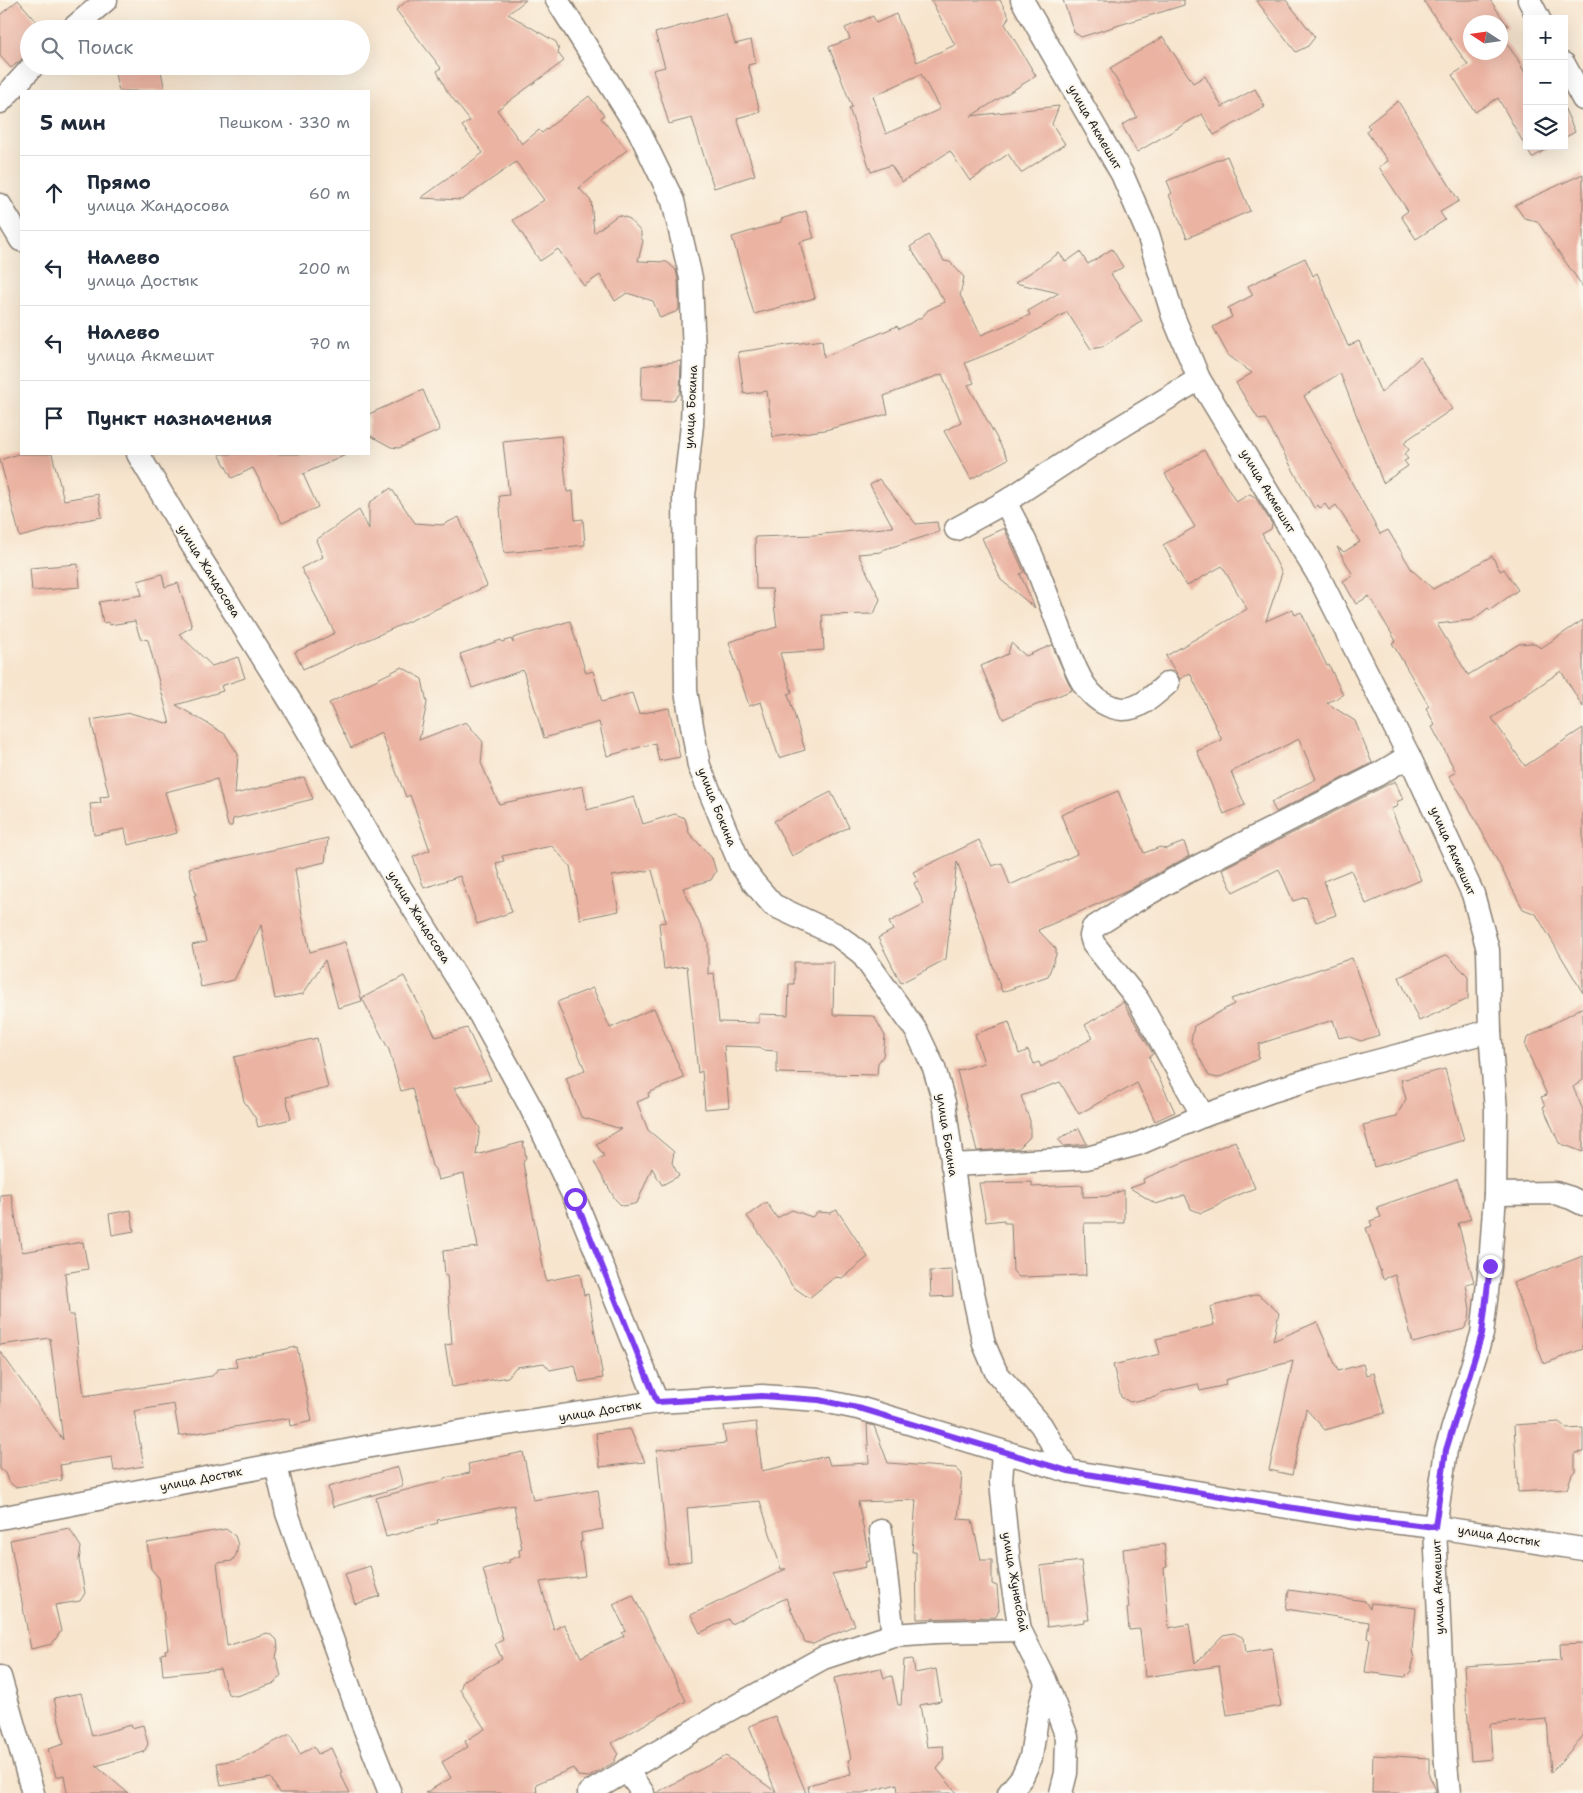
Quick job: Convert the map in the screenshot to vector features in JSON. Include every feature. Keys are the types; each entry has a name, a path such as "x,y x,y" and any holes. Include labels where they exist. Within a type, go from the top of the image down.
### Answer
{"street":[{"path":"83,20 106,0"},
{"name":"улица Бокина","path":"557,0 638,129 673,201 691,278 694,354 692,424 684,496 686,691 699,766 740,864 754,883 773,906 837,935 861,953 917,1032 934,1068 944,1102 964,1255 984,1344 996,1372 1041,1425 1068,1471"},
{"name":"улица Акмешит","path":"1022,0 1122,174 1148,234 1173,316 1198,379 1318,573 1409,756 1473,894 1488,950 1490,1031 1496,1111 1495,1194 1490,1266 1482,1334 1446,1450 1435,1527 1445,1754 1450,1793"},
{"path":"1529,0 1537,15"},
{"path":"1568,71 1583,99"},
{"path":"0,102 25,75"},
{"path":"0,205 20,238"},
{"path":"956,528 1005,502 1100,439 1198,379"},
{"name":"улица Жандосова","path":"139,455 194,548 292,704 392,874 480,1015 512,1073 575,1199 657,1402"},
{"path":"1005,502 1019,527 1038,570 1076,669 1088,691 1099,701 1122,709 1135,707 1168,683"},
{"path":"1203,1116 1138,1000 1093,943 1093,928 1185,873 1377,775 1409,756"},
{"path":"952,1165 1087,1158 1138,1144 1203,1116 1312,1078 1490,1031"},
{"path":"1495,1194 1555,1193 1583,1204"},
{"name":"улица Достык","path":"0,1518 390,1443 657,1402 762,1396 819,1400 862,1409 1068,1471 1340,1516 1435,1527 1583,1549"},
{"name":"улица Жунысбай","path":"1003,1452 1001,1482 1006,1536 1020,1630 1046,1684 1067,1737 1066,1773 1061,1793"},
{"path":"276,1465 287,1513 360,1717 390,1793"},
{"path":"881,1531 893,1635"},
{"path":"588,1793 718,1716 823,1658 893,1635 1020,1630"},
{"path":"0,1677 33,1793"},
{"path":"1009,1793 1022,1777 1031,1757 1037,1718 1046,1684"},
{"path":"627,1770 643,1793"}],"building":[{"path":"18,0 35,20 20,20 20,60 11,68 0,56 0,15"},
{"path":"408,0 526,0 508,14 556,42 559,49 558,53 564,61 497,110 522,144 539,130 542,133 589,96 604,115 601,118 627,150 579,188 591,201 594,233 618,215 628,218 641,232 643,241 638,261 667,262 676,270 678,280 678,311 660,318 653,301 627,293 615,301 600,275 584,286 558,249 540,261 513,220 544,200 516,162 462,200 421,198 483,153 462,126 470,121 447,91 437,71 441,68 396,10"},
{"path":"931,0 1000,0 1009,17 1005,24 1036,76 971,116 1059,106 1052,124 1065,144 1021,173 1008,154 970,181 950,151 902,182 891,165 871,172 849,108 852,107 829,47 850,39 845,28 873,16 876,23 896,14 917,62 955,45","holes":["921,74 940,109 886,134 873,96"]},
{"path":"1063,0 1184,0 1184,5 1081,37 1074,32"},
{"path":"1256,0 1286,0 1315,37 1308,46 1296,52"},
{"path":"1423,0 1490,0 1500,15 1463,15 1463,58"},
{"path":"726,13 735,44 751,40 756,63 748,65 760,112 737,118 755,175 714,188 692,118 669,124 653,70 665,67 655,33"},
{"path":"1163,37 1193,83 1205,76 1222,107 1255,89 1265,107 1214,135 1202,114 1137,152 1122,125 1137,117 1110,68"},
{"path":"1508,46 1517,58 1523,69 1523,142 1498,98 1475,112 1452,75 1468,65 1465,60 1508,60"},
{"path":"115,75 162,75 165,90 119,90"},
{"path":"1398,101 1459,201 1440,212 1445,220 1416,239 1401,216 1408,211 1379,167 1388,161 1366,131 1370,128 1367,125"},
{"path":"1568,116 1575,132 1568,136"},
{"path":"1527,150 1545,150 1532,158"},
{"path":"1227,156 1250,211 1187,238 1169,195 1172,193 1167,181"},
{"path":"1583,174 1583,287 1537,221 1524,218 1515,205"},
{"path":"806,211 814,238 800,242 815,298 754,314 732,237 781,222 781,219"},
{"path":"928,235 944,261 950,262 964,277 960,295 981,335 1030,315 1028,311 1059,293 1015,283 1059,253 1066,262 1080,252 1088,264 1112,249 1123,267 1111,274 1142,321 1102,347 1091,349 1067,312 1013,344 965,363 974,383 968,385 1008,459 971,479 944,431 961,422 942,374 884,396 888,414 825,430 773,437 767,391 744,394 738,352 822,340 824,357 897,326 899,329 922,317 928,310 945,302 910,247"},
{"path":"1305,258 1313,276 1317,273 1348,346 1359,341 1381,393 1420,357 1452,409 1404,442 1409,450 1404,454 1408,459 1404,461 1408,466 1383,483 1340,373 1304,396 1380,534 1388,530 1412,570 1433,589 1492,556 1500,571 1504,569 1518,590 1472,620 1437,624 1468,675 1519,644 1533,643 1541,648 1583,620 1583,707 1561,671 1492,718 1525,766 1583,728 1583,993 1536,914 1523,909 1465,800 1449,776 1456,772 1432,727 1435,725 1426,708 1429,706 1392,643 1396,641 1369,596 1356,604 1343,581 1353,575 1337,547 1344,552 1360,542 1336,505 1329,510 1325,504 1320,508 1318,505 1314,508 1265,419 1259,420 1236,383 1252,373 1228,355 1213,327 1232,317 1228,308 1253,295 1248,286"},
{"path":"681,361 680,393 673,401 641,400 642,366"},
{"path":"423,390 440,430 399,448 391,447 370,436 370,414"},
{"path":"561,436 567,492 573,491 575,520 583,519 585,545 504,553 499,496 509,495 503,442"},
{"path":"1204,450 1236,502 1250,494 1255,497 1272,524 1271,529 1262,534 1282,573 1266,621 1293,609 1295,615 1301,612 1343,695 1327,703 1355,721 1372,763 1276,812 1271,802 1316,779 1299,739 1231,772 1245,805 1224,814 1197,751 1222,740 1190,673 1180,679 1166,656 1247,609 1222,566 1187,586 1163,545 1195,527 1165,474"},
{"path":"18,454 52,455 64,500 98,494 102,517 20,537 0,460"},
{"path":"220,455 346,455 303,474 318,507 282,523 253,468 232,478"},
{"path":"879,479 916,524 937,522 939,532 882,550 881,552 858,554 880,599 874,614 822,615 824,650 780,653 792,692 788,694 805,750 779,758 761,702 749,706 729,642 777,627 772,589 756,589 755,537 814,535 893,527 870,485"},
{"path":"391,488 415,523 442,525 459,517 487,586 303,669 295,652 335,633 301,568 323,557 316,540 359,510 369,529 369,503"},
{"path":"1004,528 1024,572 1020,574 1035,608 1001,580 982,538"},
{"path":"78,564 80,587 32,591 30,568"},
{"path":"162,574 165,587 178,583 192,627 179,634 212,666 238,657 245,678 221,686 223,691 176,705 225,734 238,754 235,794 304,777 313,799 233,819 232,826 228,826 217,779 165,792 177,833 128,845 125,829 94,835 90,804 101,803 100,797 109,796 91,720 130,713 170,724 148,640 140,638 135,621 109,625 109,622 103,623 99,602 142,595 138,581"},
{"path":"570,621 586,673 593,671 602,702 632,693 639,714 669,708 680,757 659,761 655,743 607,756 599,722 544,738 523,670 472,688 460,654 501,640 502,642 511,639 513,643 513,638"},
{"path":"1011,643 1026,656 1052,645 1072,690 1003,719 981,666 1008,654"},
{"path":"402,667 422,679 427,703 419,740 466,722 483,742 481,763 499,804 583,786 587,810 634,797 643,824 675,814 685,818 689,833 712,858 716,871 711,880 683,888 708,942 708,974 714,973 719,1022 759,1023 759,1014 788,1015 789,984 794,984 794,962 834,962 833,1015 874,1016 885,1036 883,1056 878,1063 877,1075 777,1073 777,1051 763,1050 759,1047 724,1046 729,1107 705,1109 702,1071 698,1073 687,966 664,969 659,923 666,922 652,870 612,876 619,911 580,919 570,866 552,846 502,856 504,861 496,863 512,912 477,924 460,876 424,888 413,857 430,850 410,795 406,797 381,733 351,748 329,703"},
{"path":"1395,781 1403,799 1396,802 1398,806 1391,809 1421,880 1366,904 1351,870 1324,881 1336,915 1316,922 1306,897 1293,901 1279,869 1233,892 1222,869"},
{"path":"1118,791 1144,853 1160,847 1166,849 1184,842 1189,856 1139,882 1139,884 1125,892 1038,930 1056,949 1056,955 1048,976 1002,992 957,861 946,959 901,983 878,938 893,930 889,922 924,904 914,883 918,881 913,872 979,840 992,866 1002,863 1010,885 1077,854 1061,815"},
{"path":"831,792 849,827 792,856 774,821"},
{"path":"328,838 325,862 295,869 302,914 310,952 345,942 362,1001 338,1008 325,960 303,994 275,999 261,925 234,980 201,987 192,945 206,942 189,868"},
{"path":"1447,955 1468,976 1468,999 1419,1021 1399,977"},
{"path":"1352,958 1379,1035 1361,1041 1347,1036 1339,1038 1333,1020 1259,1044 1258,1059 1218,1078 1209,1076 1191,1041 1194,1026 1234,1004 1231,999"},
{"path":"404,976 436,1037 467,1028 491,1080 454,1088 480,1128 476,1155 523,1142 526,1157 523,1163 546,1281 580,1274 584,1295 588,1294 603,1378 579,1382 575,1365 550,1370 544,1363 516,1367 508,1377 452,1387 445,1345 452,1344 447,1275 445,1276 443,1251 478,1247 464,1174 438,1180 435,1169 432,1166 412,1088 401,1091 389,1050 362,998"},
{"path":"593,988 610,1028 654,1008 684,1078 648,1093 649,1097 637,1102 648,1130 674,1152 672,1163 679,1176 662,1185 652,1168 637,1203 630,1205 622,1206 615,1199 594,1162 604,1156 596,1144 621,1129 581,1117 566,1078 585,1070 557,1002"},
{"path":"1123,1002 1153,1054 1149,1057 1175,1112 1155,1121 1137,1083 1079,1114 1060,1082 1021,1096 1030,1121 1030,1137 1019,1148 977,1151 957,1071 984,1063 975,1034 1009,1022 1019,1054 1028,1050 1034,1064 1039,1062 1041,1067 1093,1038 1085,1025"},
{"path":"1583,1007 1583,1080 1573,1087 1583,1110 1583,1152 1559,1143 1543,1107 1545,1106 1541,1097 1547,1095 1525,1046 1527,1038"},
{"path":"317,1038 328,1088 286,1097 291,1119 258,1127 256,1119 244,1101 234,1057"},
{"path":"1445,1069 1464,1140 1374,1167 1363,1125 1396,1117 1406,1099 1401,1080"},
{"path":"1079,1128 1087,1144 1064,1146 1058,1139"},
{"path":"1235,1141 1255,1188 1224,1201 1217,1206 1201,1213 1191,1209 1185,1195 1156,1204 1130,1188 1144,1183 1143,1179"},
{"path":"1457,1179 1471,1219 1458,1223 1474,1282 1466,1284 1470,1309 1469,1320 1464,1329 1413,1343 1395,1275 1383,1279 1366,1228 1372,1226 1370,1221 1381,1217 1377,1207"},
{"path":"1032,1182 1032,1187 1083,1185 1083,1197 1107,1196 1124,1190 1124,1223 1084,1223 1086,1275 1019,1277 1013,1271 1011,1223 1004,1223 1004,1220 986,1222 979,1183"},
{"path":"11,1194 22,1252 83,1242 88,1269 65,1273 69,1315 74,1315 84,1396 212,1376 218,1369 237,1367 235,1359 297,1347 312,1421 290,1426 289,1418 179,1436 174,1404 134,1411 144,1466 114,1471 112,1457 60,1465 62,1480 15,1487 8,1481 5,1473 0,1469 0,1351 63,1440 50,1338 0,1345 0,1195"},
{"path":"766,1202 777,1218 792,1210 812,1217 818,1212 830,1213 837,1210 868,1257 842,1278 835,1277 809,1298 792,1286 779,1261 747,1216"},
{"path":"131,1210 134,1231 112,1235 109,1214"},
{"path":"1583,1256 1583,1349 1544,1364 1513,1283"},
{"path":"952,1270 953,1296 931,1297 930,1271"},
{"path":"1258,1294 1279,1313 1273,1341 1317,1322 1338,1371 1363,1364 1366,1375 1374,1373 1385,1413 1325,1430 1306,1409 1292,1475 1269,1470 1293,1361 1225,1380 1226,1385 1200,1391 1198,1384 1163,1392 1155,1397 1130,1402 1121,1397 1113,1365 1160,1354 1156,1339 1214,1325 1210,1307"},
{"path":"756,1422 762,1471 827,1456 830,1465 869,1463 867,1424 874,1426 888,1463 956,1468 962,1474 958,1519 972,1520 981,1560 992,1560 992,1584 997,1586 999,1610 996,1617 917,1619 916,1552 912,1552 916,1500 858,1502 870,1561 865,1562 866,1567 832,1574 855,1625 813,1644 805,1642 786,1598 731,1624 728,1619 700,1633 691,1615 786,1569 781,1569 760,1501 687,1508 691,1561 668,1564 657,1450 726,1443 723,1426"},
{"path":"1559,1422 1567,1429 1583,1428 1583,1452 1575,1453 1575,1471 1572,1474 1567,1489 1518,1492 1514,1425"},
{"path":"630,1429 645,1462 600,1467 596,1433"},
{"path":"523,1452 533,1500 598,1490 603,1529 581,1533 582,1542 580,1542 585,1576 540,1582 554,1630 564,1624 581,1657 624,1636 622,1633 626,1631 613,1604 633,1595 686,1701 612,1743 618,1753 614,1762 589,1777 578,1776 573,1768 536,1784 537,1793 425,1793 451,1778 442,1762 468,1747 465,1741 485,1729 460,1690 463,1681 502,1659 495,1644 503,1640 483,1569 510,1562 509,1560 520,1556 519,1550 522,1549 514,1505 437,1520 438,1523 386,1537 376,1498 444,1480 444,1478 470,1473 468,1464"},
{"path":"398,1467 403,1486 333,1507 328,1487"},
{"path":"69,1528 81,1547 79,1560 85,1593 80,1601 55,1605 61,1631 52,1644 31,1649 10,1540"},
{"path":"226,1529 235,1536 238,1545 236,1555 232,1561 217,1563 227,1646 267,1633 273,1636 277,1640 276,1658 281,1676 275,1683 236,1696 228,1694 220,1669 163,1675 161,1654 166,1653 165,1650 168,1649 159,1578 151,1569 147,1543"},
{"path":"1164,1544 1167,1567 1164,1568 1169,1628 1189,1624 1195,1664 1223,1635 1234,1633 1244,1638 1246,1652 1272,1648 1281,1706 1227,1715 1219,1666 1145,1677 1140,1629 1129,1630 1127,1608 1129,1608 1123,1549"},
{"path":"1081,1561 1089,1620 1047,1627 1040,1566"},
{"path":"370,1566 380,1596 355,1604 345,1574"},
{"path":"1289,1590 1365,1601 1370,1609 1371,1603 1416,1608 1412,1650 1414,1659 1411,1671 1405,1677 1365,1672 1370,1639 1367,1638 1369,1622 1286,1609"},
{"path":"1583,1643 1583,1736 1551,1773 1547,1719 1490,1724 1492,1759 1471,1761 1464,1666 1561,1660 1560,1644"},
{"path":"913,1659 915,1673 936,1669 941,1701 920,1705 927,1747 943,1746 944,1760 937,1769 957,1793 898,1793 897,1784 863,1793 809,1793 808,1785 851,1774 848,1760 851,1759 834,1678 881,1668 884,1678 892,1676 898,1705 901,1705 904,1660"},
{"path":"81,1693 92,1736 131,1725 132,1728 143,1725 148,1744 144,1752 96,1766 128,1793 67,1793 64,1775 56,1777 48,1749 64,1744 54,1698"},
{"path":"775,1716 806,1793 656,1793 726,1756 776,1792 749,1726"},
{"path":"290,1734 300,1754 314,1747 318,1754 331,1748 350,1793 279,1793 271,1778 221,1786 217,1763 240,1759"},
{"path":"1373,1755 1429,1758 1429,1775 1436,1793 1372,1793"}],"route":[{"path":"575,1199 657,1402 762,1396 819,1400 862,1409 1068,1471 1349,1517 1435,1527 1446,1450 1482,1334 1490,1266"}]}
